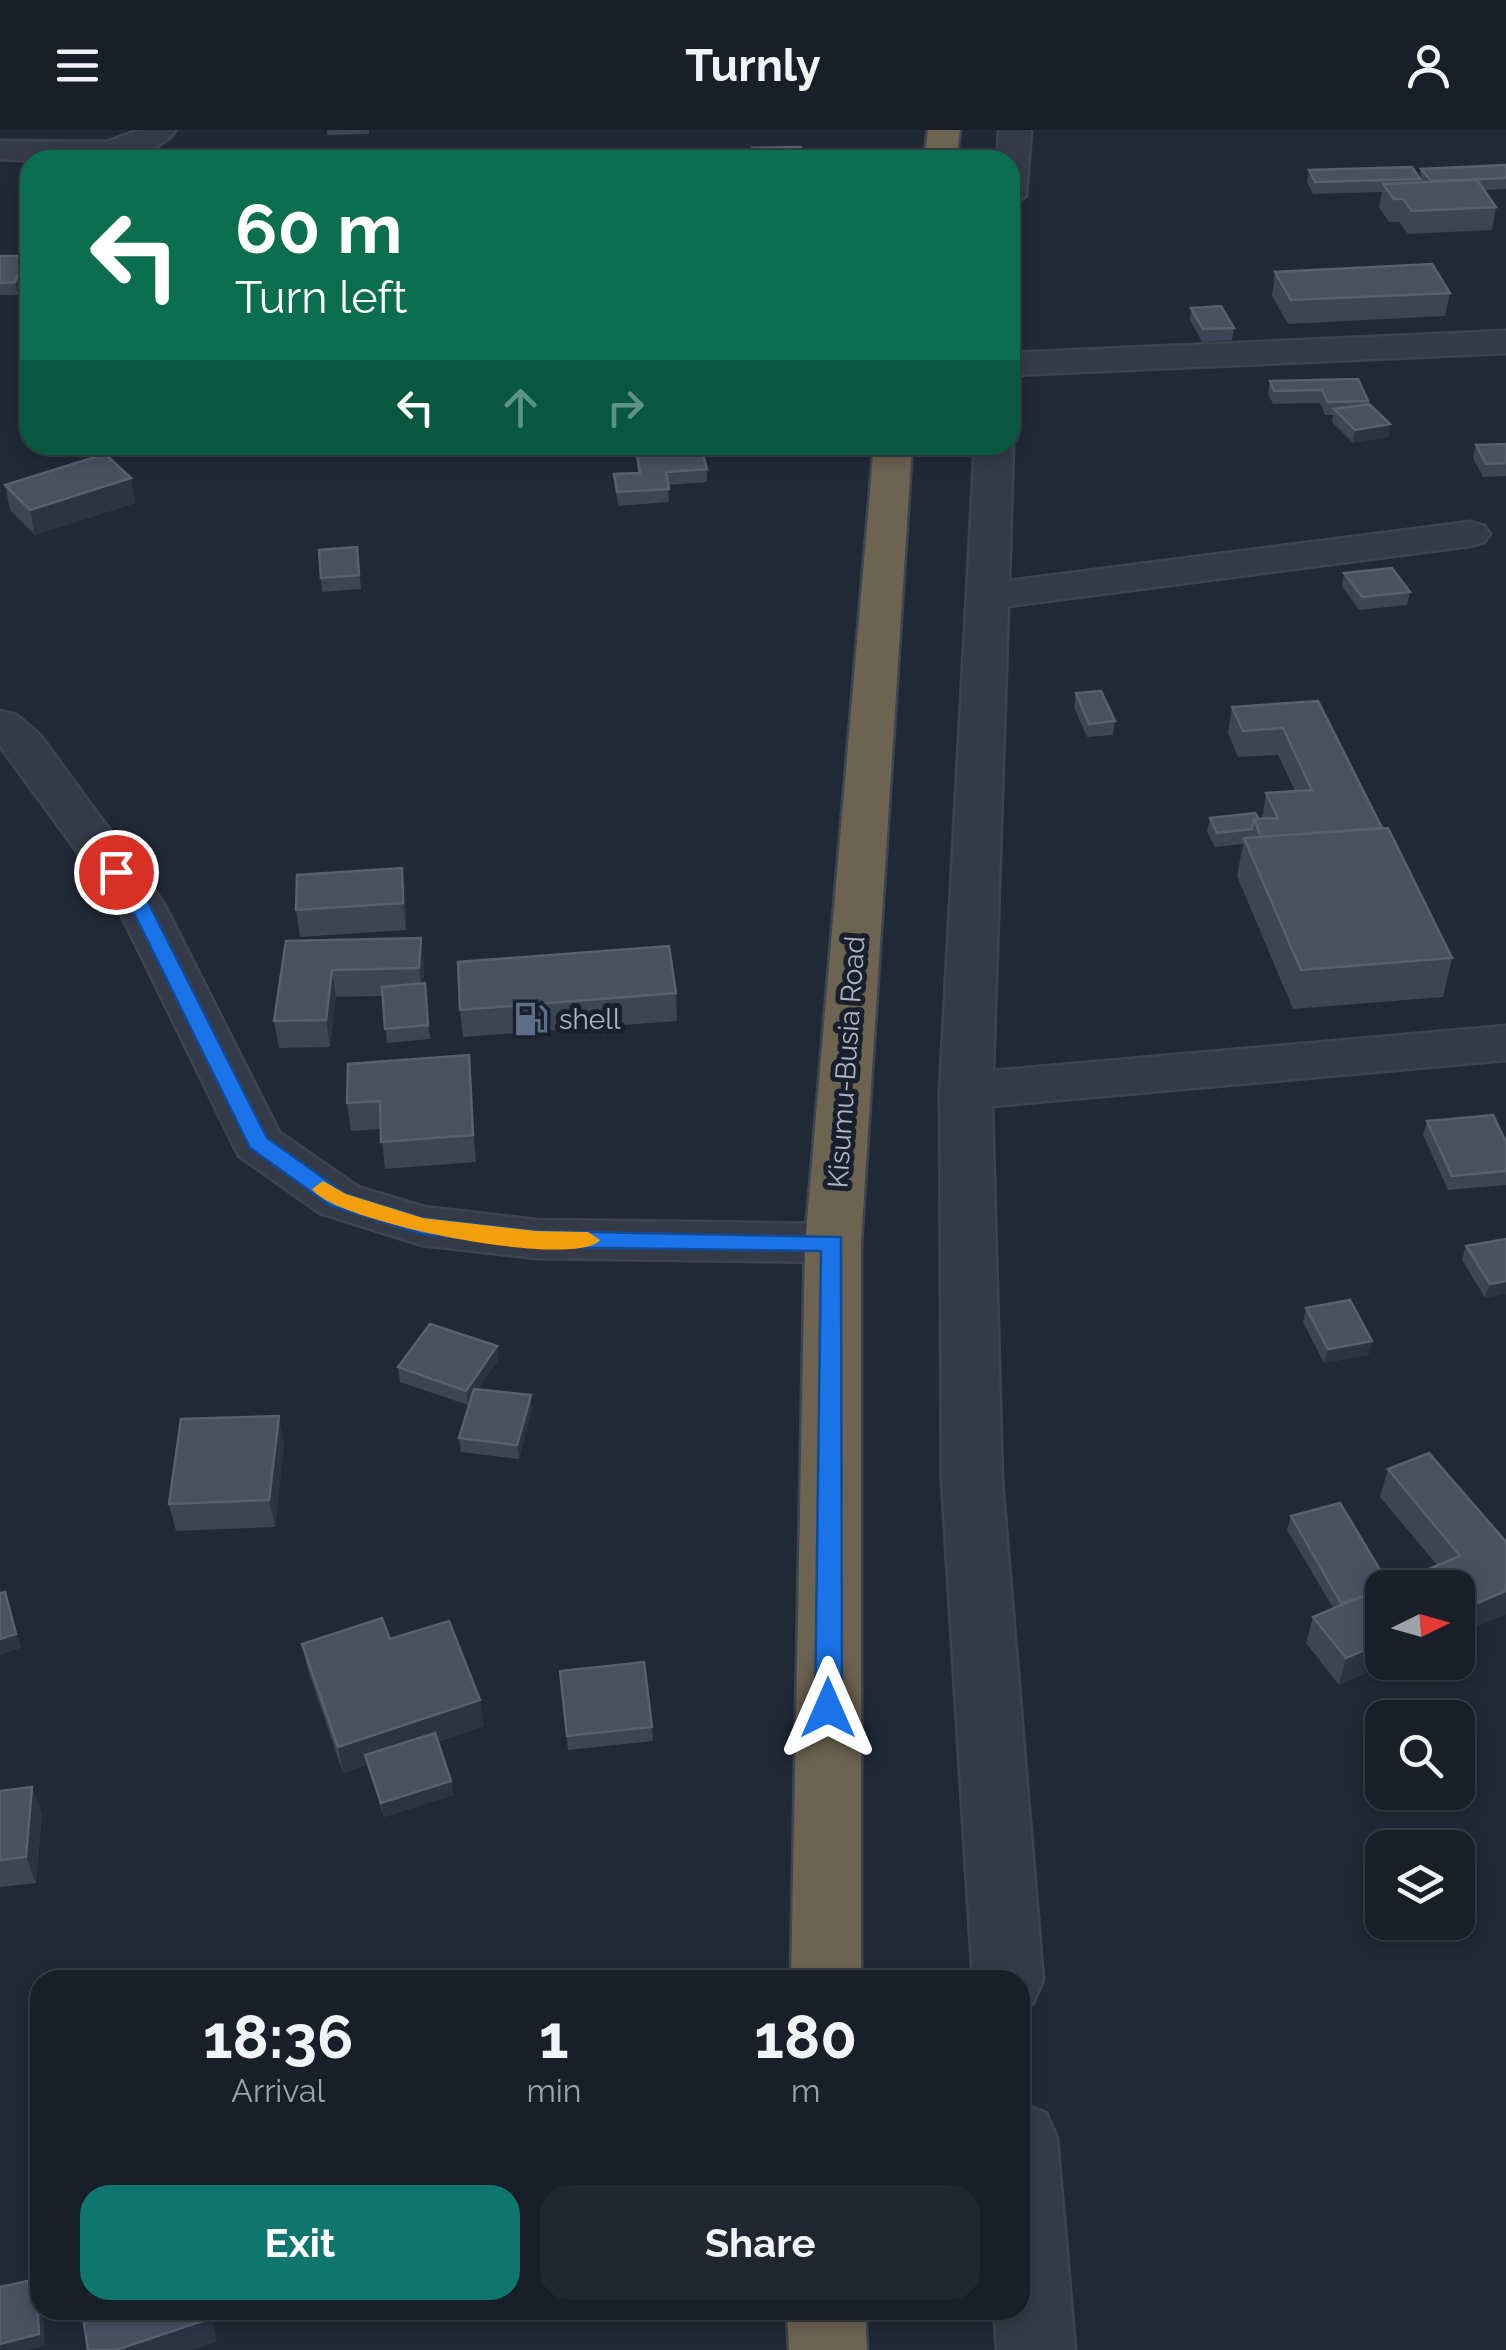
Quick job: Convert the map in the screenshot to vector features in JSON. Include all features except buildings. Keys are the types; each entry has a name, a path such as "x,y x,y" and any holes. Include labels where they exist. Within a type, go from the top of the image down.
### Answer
{"highway":[{"name":"Kisumu-Busia Road","path":"826,1970 832,1243 892,455"},
{"path":"826,2320 828,2350"}],"street":[{"path":"0,150 128,148 160,130"},
{"path":"1020,364 1506,342"},
{"path":"993,455 966,1091 972,1481 1007,1970"},
{"path":"986,596 1470,534"},
{"path":"0,724 23,743 140,904 258,1142 338,1200 422,1226 537,1239 832,1243"},
{"path":"966,1091 1506,1043"},
{"path":"1030,2270 1036,2350"}],"slow traffic":[{"path":"323,1189 338,1200 422,1226 537,1239 588,1240"}],"place":[{"name":"shell","path":"531,1019"}],"route":[{"path":"116,872 140,904 258,1142 338,1200 422,1226 537,1239 832,1243 828,1708"}]}
